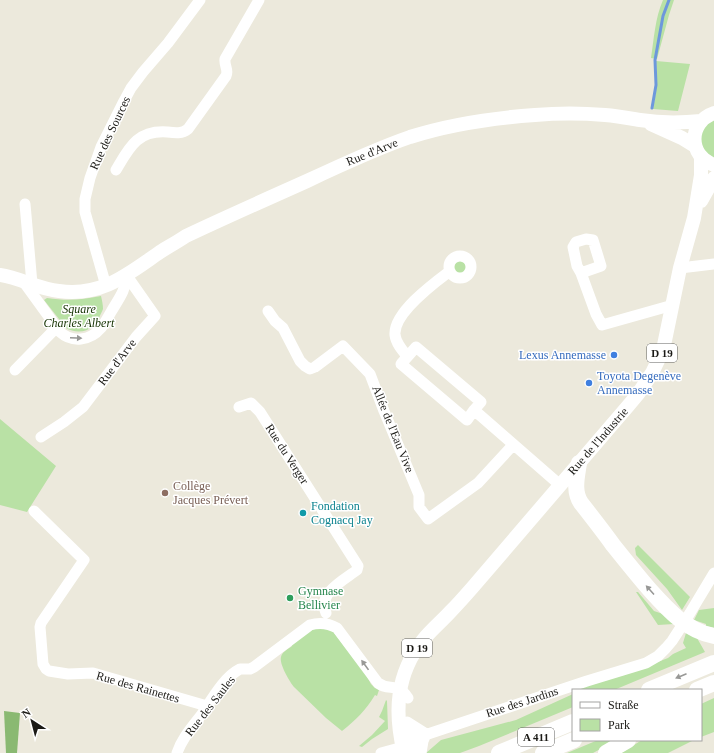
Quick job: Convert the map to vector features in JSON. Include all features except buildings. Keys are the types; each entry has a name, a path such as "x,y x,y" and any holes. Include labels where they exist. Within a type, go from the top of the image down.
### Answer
{"highway":[{"path":"579,463 576,486 579,500 636,574 658,599 678,618 703,633 714,636"},
{"path":"651,689 714,663"},
{"path":"699,689 714,683"},
{"path":"702,696 714,690"},
{"name":"A 411","path":"499,753 572,722"},
{"name":"A 411","path":"543,753 572,741"},
{"path":"606,753 626,741"}],"main road":[{"name":"Rue d'Arve","path":"0,275 60,292 92,290 106,286 127,276 186,236 358,157 410,137 458,125 490,119 559,113 620,116 642,120 680,123 710,114"},
{"name":"Rue de l'Industrie","path":"407,747 398,719 398,707 401,692 417,670 430,643 451,611 638,394 652,373 663,350 680,268 694,218 701,175 698,152 694,139 695,131 710,114"},
{"name":"Rue d'Arve","path":"642,120 682,138 708,162 714,165"},
{"name":"Rue de l'Industrie","path":"694,218 714,178"},
{"name":"Rue de l'Industrie","path":"401,692 407,712 407,747"}],"street":[{"name":"Rue des Sources","path":"106,286 85,212 85,199 90,178 101,147 131,88 168,43 200,0"},
{"path":"116,170 130,147 141,137 154,132 181,133 188,129 226,74 227,71 225,60 259,0"},
{"path":"26,204 28,283 56,328 62,334 71,338 85,338 94,334 101,328 120,298 127,276"},
{"path":"680,268 714,264"},
{"path":"407,356 400,347 396,338 395,330 399,320 421,294 450,271"},
{"path":"581,273 602,325 673,305"},
{"name":"Rue d'Arve","path":"40,437 64,422 83,406 136,337 155,316 127,276"},
{"name":"Allée de l'Eau Vive","path":"268,311 275,321 283,328 300,361 305,366 310,368 315,367 343,346 370,374 420,495 419,507 428,519 478,483 513,445"},
{"path":"15,370 56,328"},
{"path":"416,347 481,402 474,410 467,420 401,364 416,347"},
{"name":"Rue du Verger","path":"239,407 251,403 260,412 358,566 357,570 326,595 324,608 326,612"},
{"path":"474,410 560,485"},
{"name":"Rue des Rainettes","path":"34,511 84,560 41,623 42,660 44,667 49,671 68,674 93,673 207,706"},
{"name":"Rue des Jardins","path":"407,747 426,734 646,663 662,652 672,641 714,573"},
{"path":"310,625 326,612 369,670 376,682 384,687 401,692"},
{"path":"310,625 325,623 337,628"},
{"name":"Rue des Saules","path":"177,753 184,740 222,685 238,670 243,668 252,669 310,625"},
{"path":"407,722 426,734 421,753"},
{"path":"381,753 407,747"}],"green space":[{"path":"663,0 674,0 657,59 651,58 656,21"},
{"path":"656,61 690,64 678,111 653,109 657,84"},
{"path":"714,120 714,158 705,152 701,143 701,134 706,125"},
{"path":"460,259 466,261 468,267 466,273 460,275 454,273 452,267 454,261"},
{"name":"Square Charles Albert","path":"101,296 103,309 99,318 90,328 80,332 66,328 44,300 47,298 74,300"},
{"path":"0,419 56,466 27,512 0,505"},
{"path":"638,545 690,597 682,610 667,589 636,555 635,548"},
{"path":"636,592 638,592 654,611 666,615 674,624 658,625"},
{"path":"714,608 714,628 694,620 699,610"},
{"path":"312,628 331,629 364,671 371,684 379,690 377,696 375,695 368,706 342,731 326,718 294,687 283,668 281,660 282,655 292,646 291,643"},
{"path":"686,633 697,638 705,652 616,689 577,689 632,672 668,658 686,648 683,643"},
{"path":"572,694 572,707 479,746 460,753 426,753 441,740 516,720"},
{"path":"714,698 714,732 702,737 702,704"},
{"path":"386,700 388,729 362,747 359,746 385,721 379,717"},
{"path":"4,711 20,713 17,753 6,753"},
{"path":"596,741 615,741 593,753 567,753"},
{"path":"640,741 692,741 668,753 621,753"}],"waterway":[{"path":"652,108 656,85 655,60 663,16 669,0"}],"place":[{"name":"Lexus Annemasse","path":"614,355"},
{"name":"Toyota Degenève Annemasse","path":"589,383"},
{"name":"Collège Jacques Prévert","path":"165,493"},
{"name":"Fondation Cognacq Jay","path":"303,513"},
{"name":"Gymnase Bellivier","path":"290,598"}]}
